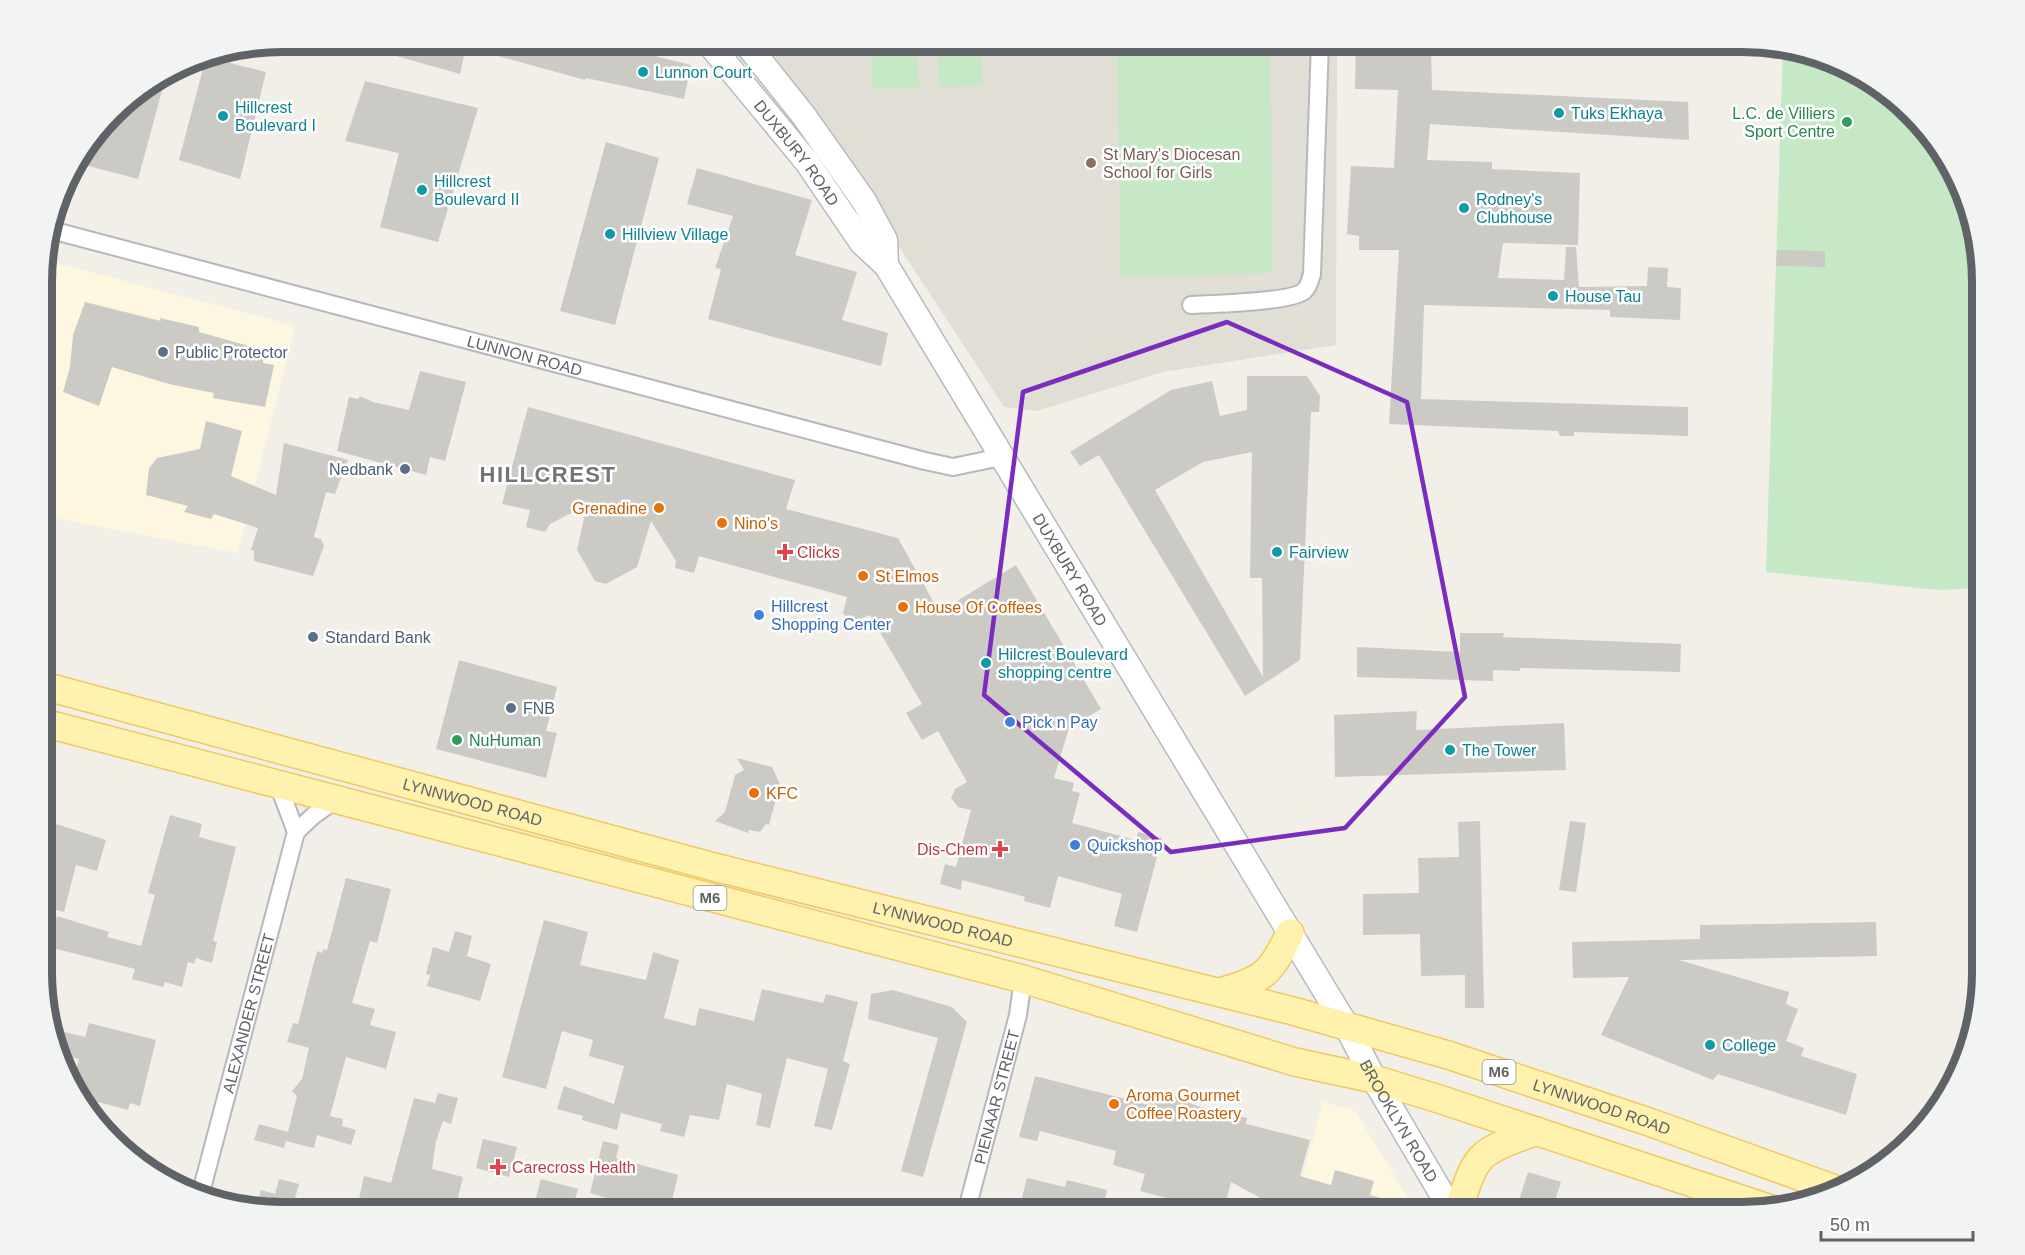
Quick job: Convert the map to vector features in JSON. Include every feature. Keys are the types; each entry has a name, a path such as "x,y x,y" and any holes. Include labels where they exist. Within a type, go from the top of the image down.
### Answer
{"main road":[{"name":"DUXBURY ROAD","path":"716,52 807,162 862,243 886,265 1347,1027"},
{"name":"DUXBURY ROAD","path":"754,52 798,107 864,201 885,240 886,265"},
{"name":"LYNNWOOD ROAD","path":"52,688 714,867 1219,992 1448,1055 1649,1122 1827,1186"},
{"name":"LYNNWOOD ROAD","path":"52,725 279,787 1023,979 1294,1062 1374,1079 1750,1202"},
{"path":"967,930 982,944 1021,961 1023,979"},
{"path":"1219,992 1252,983 1265,974 1280,956 1290,933"},
{"name":"BROOKLYN ROAD","path":"1347,1027 1374,1079 1448,1202"},
{"path":"1459,1202 1480,1156 1490,1149 1537,1131"}],"street":[{"path":"1191,305 1298,295 1308,285 1312,274 1320,52"},
{"name":"LUNNON ROAD","path":"58,232 953,467 1001,457"},
{"path":"279,787 297,832 313,816 335,801"},
{"name":"ALEXANDER STREET","path":"202,1188 297,832"},
{"name":"PIENAAR STREET","path":"969,1202 1018,1015 1023,979"}],"highlighted area":[{"path":"1227,322 1407,402 1465,697 1345,828 1171,852 984,695 1023,392"}],"shaded area":[{"name":"St Mary's Diocesan School for Girls","path":"772,52 1337,52 1336,345 1163,372 1037,411 1004,407"},
{"path":"53,262 295,326 238,553 52,518"},
{"path":"1323,1102 1355,1111 1410,1202 1296,1202"}],"green space":[{"path":"871,52 917,52 919,87 873,89"},
{"path":"937,52 981,52 983,86 939,87"},
{"path":"1117,52 1270,52 1273,273 1121,277"},
{"path":"1783,56 1831,70 1858,83 1883,100 1925,142 1955,194 1965,223 1972,267 1972,588 1938,590 1766,572"}],"building":[{"path":"382,52 465,52 460,74"},
{"path":"484,52 638,52 691,65 684,99 586,78 585,80"},
{"path":"1356,52 1431,52 1432,90 1688,102 1689,140 1430,124 1427,160 1492,162 1492,169 1580,173 1578,245 1503,243 1498,278 1564,280 1566,247 1576,247 1579,287 1647,286 1648,267 1668,268 1667,287 1681,288 1680,320 1610,317 1610,310 1424,305 1421,399 1688,407 1688,436 1574,432 1574,436 1560,436 1558,431 1389,424 1399,250 1359,250 1359,236 1347,234 1351,166 1394,168 1398,90 1355,89"},
{"name":"Hillcrest Boulevard I","path":"221,61 266,72 240,179 179,160 203,67"},
{"name":"Hillcrest Boulevard II","path":"365,81 478,108 438,242 380,227 399,153 345,141"},
{"path":"163,85 138,179 85,165 100,142 120,120 142,100"},
{"name":"Hillview Village","path":"606,142 659,158 615,325 560,311"},
{"path":"697,168 812,200 795,255 857,272 842,320 888,333 881,366 708,319 721,269 715,268 733,216 687,204"},
{"path":"1777,250 1825,251 1825,267 1776,266"},
{"path":"85,302 161,321 160,318 199,327 199,332 263,350 263,363 274,365 265,407 213,398 214,393 169,384 112,367 99,406 63,392 70,367 73,335"},
{"path":"420,371 466,382 445,461 430,457 426,475 337,451 349,397 358,399 360,396 373,402 409,410"},
{"name":"Fairview","path":"1247,376 1307,376 1320,396 1319,412 1311,412 1300,660 1245,696 1099,455 1080,466 1070,452 1171,390 1212,381 1220,416 1247,410","holes":["1252,452 1250,578 1262,578 1263,677 1155,490 1203,462"]},
{"name":"Hilcrest Boulevard shopping centre","path":"528,407 795,480 786,509 898,538 939,612 1016,565 1101,709 1069,728 1054,778 1074,783 1072,791 1080,793 1072,823 1136,840 1138,832 1162,838 1137,932 1114,926 1122,894 1058,876 1050,908 1024,901 1025,897 962,880 961,890 940,884 945,864 956,867 971,810 958,807 951,798 955,789 967,782 938,731 922,740 906,713 922,704 870,615 852,622 843,613 847,597 699,556 694,573 675,568 676,561 651,521 637,567 606,584 595,581 577,550 587,505 550,524 545,532 526,527 530,510 502,504"},
{"path":"206,421 242,431 231,476 276,495 284,443 348,460 335,494 326,492 314,537 321,539 324,546 313,576 254,561 254,551 251,550 258,528 214,514 211,519 184,512 188,506 146,495 149,468 157,458 200,449"},
{"path":"1460,633 1504,633 1503,637 1681,644 1680,672 1520,668 1520,671 1493,670 1493,681 1357,677 1357,647 1460,652"},
{"path":"459,660 557,687 546,731 557,733 546,778 436,749"},
{"name":"The Tower","path":"1417,711 1416,730 1564,723 1566,770 1335,777 1334,715"},
{"name":"KFC","path":"737,758 772,767 780,784 769,825 766,824 760,832 749,830 748,833 715,821 725,812 735,775 744,770"},
{"path":"170,815 202,824 199,837 236,847 213,941 217,942 212,963 196,958 194,964 188,962 182,987 165,982 163,987 132,979 135,969 53,948 55,936 52,935 57,916 109,932 107,937 141,946 155,895 148,893"},
{"path":"1480,821 1484,1008 1465,1008 1465,975 1421,976 1420,934 1363,935 1363,894 1419,893 1418,858 1459,857 1458,822"},
{"path":"1570,821 1586,823 1576,892 1559,890"},
{"path":"52,823 106,840 97,871 76,865 64,912 52,909"},
{"path":"346,878 391,889 377,943 370,941 352,1003 375,1009 370,1025 396,1032 386,1069 346,1057 330,1116 343,1119 342,1126 356,1130 351,1145 317,1135 314,1148 286,1141 284,1148 254,1140 259,1124 288,1132 297,1096 292,1091 302,1079 309,1048 287,1042 293,1023 298,1024 317,951 322,953 323,949 327,950"},
{"path":"544,920 588,932 580,965 646,980 653,952 679,960 664,1018 695,1026 699,1008 754,1021 762,989 823,1003 826,994 858,1002 843,1061 850,1064 832,1130 814,1126 828,1069 787,1058 770,1128 756,1125 762,1094 727,1084 719,1120 690,1115 684,1137 660,1131 662,1124 621,1113 617,1130 582,1120 583,1116 557,1109 564,1086 614,1104 624,1066 589,1056 593,1040 562,1031 546,1089 502,1077"},
{"name":"College","path":"1876,922 1877,956 1679,960 1789,992 1786,1004 1798,1009 1786,1041 1804,1048 1801,1056 1857,1074 1846,1115 1718,1074 1713,1080 1601,1035 1629,977 1573,978 1572,942 1700,939 1700,925"},
{"path":"455,931 472,936 467,956 491,964 480,1001 427,986 430,975 426,974 433,947 449,952"},
{"path":"893,990 952,1007 967,1022 923,1177 901,1171 938,1038 868,1019 871,994"},
{"path":"89,1023 156,1040 140,1106 130,1103 128,1110 91,1100 75,1073 79,1059 68,1056 60,1031 85,1037"},
{"path":"1035,1076 1149,1105 1152,1093 1165,1097 1166,1093 1197,1106 1218,1111 1220,1107 1235,1111 1234,1115 1247,1118 1246,1124 1310,1140 1300,1176 1331,1185 1335,1170 1374,1181 1370,1195 1396,1202 1272,1202 1259,1199 1231,1182 1226,1202 1182,1202 1140,1191 1145,1174 1113,1165 1116,1151 1040,1131 1037,1141 1019,1137"},
{"path":"438,1093 458,1098 451,1124 443,1121 436,1141 432,1169 463,1177 458,1198 474,1202 358,1202 364,1176 391,1183 414,1098 435,1103"},
{"path":"483,1139 517,1147 509,1177 476,1168"},
{"path":"603,1141 619,1145 616,1158 678,1175 672,1202 608,1202 609,1199 590,1193"},
{"path":"1528,1172 1561,1182 1555,1202 1518,1202"},
{"path":"1027,1178 1065,1187 1067,1180 1107,1190 1104,1202 1021,1202"},
{"path":"279,1179 299,1184 295,1198 310,1202 259,1201 261,1190 275,1194"},
{"path":"541,1179 578,1189 574,1202 535,1202"}],"place":[{"name":"Lunnon Court","path":"643,72"},
{"name":"Tuks Ekhaya","path":"1559,113"},
{"name":"Hillcrest Boulevard I","path":"223,116"},
{"name":"L.C. de Villiers Sport Centre","path":"1847,122"},
{"name":"St Mary's Diocesan School for Girls","path":"1091,163"},
{"name":"Hillcrest Boulevard II","path":"422,190"},
{"name":"Rodney's Clubhouse","path":"1464,208"},
{"name":"Hillview Village","path":"610,234"},
{"name":"House Tau","path":"1553,296"},
{"name":"Public Protector","path":"163,352"},
{"name":"Nedbank","path":"405,469"},
{"name":"Grenadine","path":"659,508"},
{"name":"Nino's","path":"722,523"},
{"name":"Clicks","path":"785,552"},
{"name":"Fairview","path":"1277,552"},
{"name":"St Elmos","path":"863,576"},
{"name":"House Of Coffees","path":"903,607"},
{"name":"Hillcrest Shopping Center","path":"759,615"},
{"name":"Standard Bank","path":"313,637"},
{"name":"Hilcrest Boulevard shopping centre","path":"986,663"},
{"name":"FNB","path":"511,708"},
{"name":"Pick n Pay","path":"1010,722"},
{"name":"NuHuman","path":"457,740"},
{"name":"The Tower","path":"1450,750"},
{"name":"KFC","path":"754,793"},
{"name":"Quickshop","path":"1075,845"},
{"name":"Dis-Chem","path":"1000,849"},
{"name":"College","path":"1710,1045"},
{"name":"Aroma Gourmet Coffee Roastery","path":"1114,1104"},
{"name":"Carecross Health","path":"498,1167"}],"district":[{"name":"HILLCREST","path":"548,474"}]}
